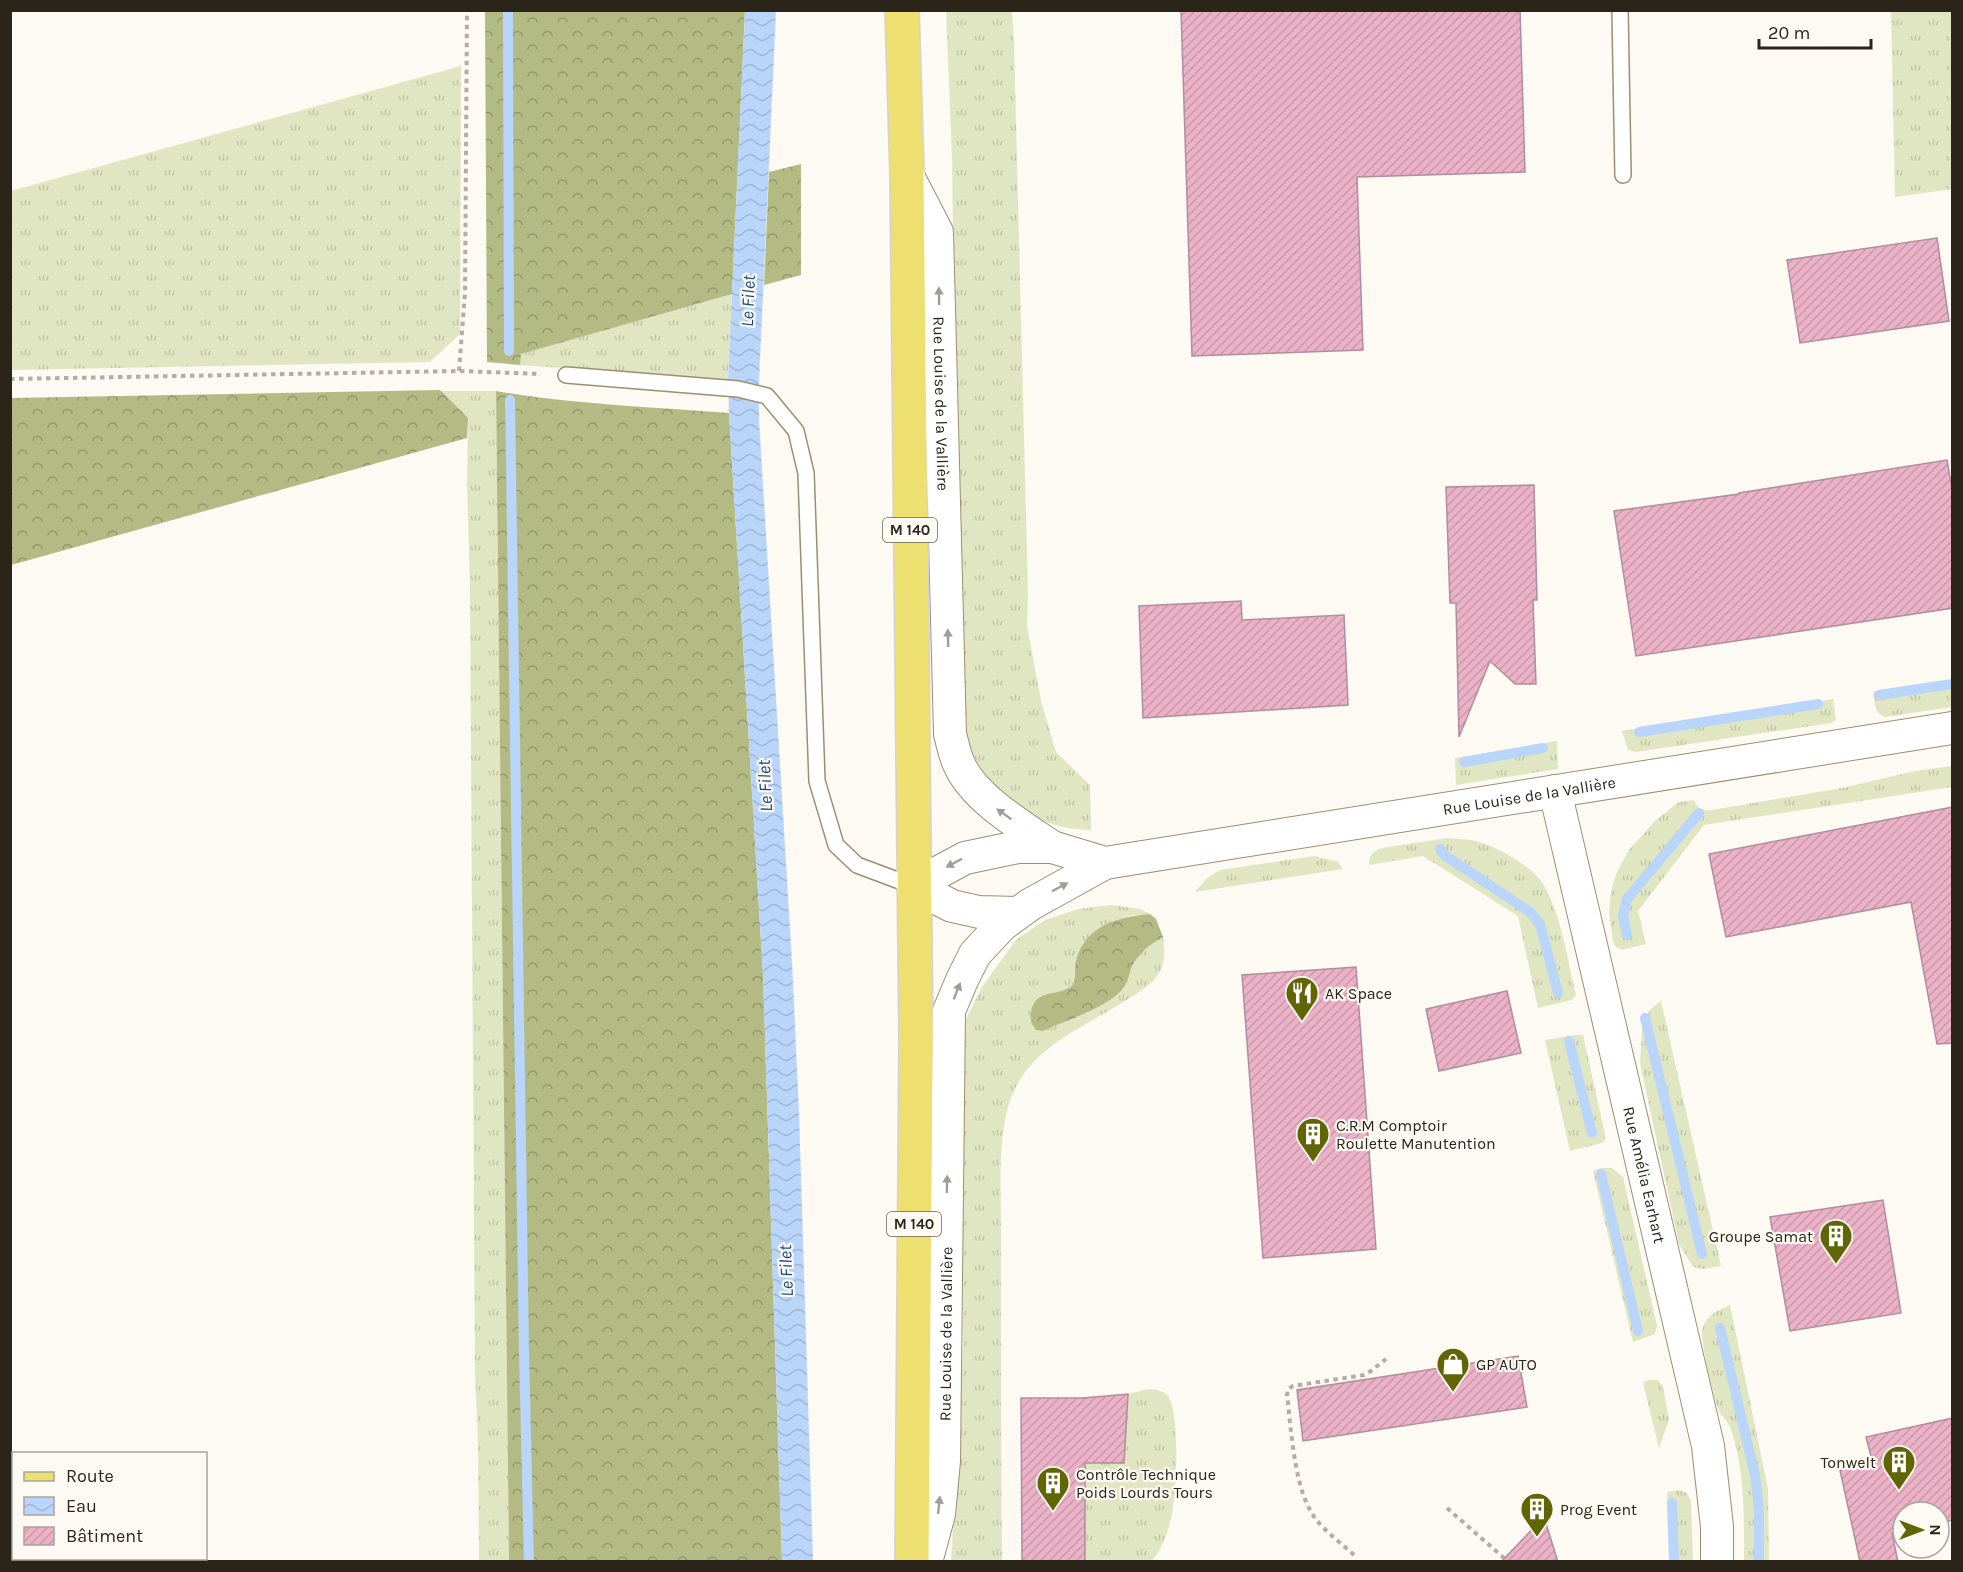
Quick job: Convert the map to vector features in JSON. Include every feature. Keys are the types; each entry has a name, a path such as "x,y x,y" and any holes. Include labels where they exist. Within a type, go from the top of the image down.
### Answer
{"main road":[{"name":"M 140","path":"902,10 908,174 916,1043 912,1562"}],"street":[{"name":"Rue Louise de la Vallière","path":"908,174 937,232 950,734 960,767 978,791 996,808 1052,848"},
{"name":"Rue Louise de la Vallière","path":"926,1562 939,1514 944,1461 949,1011 975,954 1002,925 1058,888 1105,863 1953,728"},
{"name":"Rue Amélia Earhart","path":"1555,791 1708,1446 1717,1527 1717,1562"},
{"name":"Rue Louise de la Vallière","path":"913,886 965,858 1018,848 1052,848 1105,863"},
{"path":"913,886 952,906 979,912 1017,913"}],"lane":[{"path":"1620,10 1623,175"},
{"path":"566,375 738,389 766,396 796,431 806,474 817,780 836,845 857,865 913,886"}],"path":[{"path":"459,371 465,293 467,10"},
{"path":"10,379 459,371 566,375"},
{"path":"1354,1555 1321,1524 1309,1509 1299,1480 1287,1395 1288,1389 1293,1386 1364,1375 1386,1359"},
{"path":"1447,1509 1503,1558"}],"green space":[{"path":"485,11 745,11 732,294 521,354 520,365 487,362"},
{"path":"946,11 1012,11 1027,626 1041,701 1056,752 1090,785 1091,830 1051,824 1017,807 1002,794 978,763 967,740 959,708 952,157"},
{"path":"1891,11 1952,11 1952,189 1895,197"},
{"path":"461,66 460,334 430,362 11,370 11,191"},
{"path":"801,164 801,275 764,285 769,172"},
{"path":"732,294 728,380 520,365 520,354"},
{"path":"440,390 468,418 467,438 11,565 11,398"},
{"path":"440,391 496,391 509,1561 479,1561 475,1373 468,419"},
{"path":"496,391 583,402 729,413 763,974 782,1561 509,1561"},
{"path":"1952,680 1952,707 1885,717 1876,707 1873,692"},
{"path":"1833,699 1836,720 1831,723 1636,752 1628,750 1622,731"},
{"path":"1557,741 1558,769 1456,785 1455,758"},
{"path":"1952,766 1952,787 1704,825 1638,911 1646,944 1622,950 1613,942 1609,911 1616,874 1629,850 1656,820 1679,802 1694,800 1701,809 1712,810 1842,788 1915,771"},
{"path":"1447,838 1479,842 1499,850 1519,861 1541,881 1548,892 1563,936 1576,995 1572,1000 1538,1008 1518,916 1423,856 1369,865 1372,854 1382,848"},
{"path":"1315,856 1338,862 1343,869 1195,892 1207,878 1220,870"},
{"path":"1111,905 1140,909 1150,914 1128,916 1075,968 1073,985 1067,990 1045,994 1043,1031 1080,1014 1131,970 1144,949 1163,937 1163,962 1160,972 1146,987 1063,1038 1035,1061 1023,1075 1008,1107 1004,1126 1001,1168 1002,1561 951,1562 963,1348 963,1050 966,1019 982,987 1016,940 1045,920 1078,909"},
{"path":"1150,914 1156,919 1163,937 1137,958 1125,985 1118,994 1099,1007 1043,1031 1036,1030 1031,1020 1034,1004 1043,996 1073,985 1077,957 1089,937 1106,924 1127,917"},
{"path":"1661,1001 1721,1266 1704,1269 1693,1267 1679,1244 1640,1063 1645,1018"},
{"path":"1583,1035 1606,1139 1602,1143 1570,1151 1545,1040"},
{"path":"1612,1168 1623,1177 1657,1326 1655,1334 1633,1342 1593,1171"},
{"path":"1730,1305 1768,1489 1769,1561 1744,1561 1743,1496 1736,1448 1731,1430 1718,1408 1704,1348 1702,1332 1705,1322 1712,1315"},
{"path":"1648,1380 1658,1380 1663,1387 1669,1420 1659,1448 1643,1383"},
{"path":"1149,1389 1161,1391 1167,1395 1174,1417 1175,1489 1167,1533 1152,1561 1085,1561 1085,1463 1124,1463 1128,1394"},
{"path":"1679,1490 1687,1493 1691,1501 1693,1561 1671,1561 1667,1492"}],"water":[{"name":"Le Filet","path":"745,11 776,11 759,420 792,962 813,1562 782,1561 763,974 729,413 728,380"}],"building":[{"path":"1181,10 1520,10 1525,172 1357,177 1363,350 1192,356"},
{"path":"1937,238 1949,321 1800,343 1787,260"},
{"path":"1947,460 1953,495 1953,608 1636,656 1614,511 1739,494"},
{"path":"1534,485 1537,600 1533,600 1536,684 1515,684 1490,661 1459,737 1456,603 1450,603 1446,487"},
{"path":"1241,601 1242,620 1344,615 1348,705 1143,718 1139,606"},
{"path":"1953,807 1953,1043 1937,1044 1911,902 1726,937 1709,854"},
{"name":"C.R.M Comptoir Roulette Manutention","path":"1356,967 1376,1249 1263,1258 1242,975"},
{"path":"1507,991 1521,1053 1439,1071 1426,1009"},
{"name":"Groupe Samat","path":"1883,1200 1901,1313 1790,1331 1770,1217"},
{"name":"GP AUTO","path":"1518,1356 1527,1407 1303,1441 1297,1390"},
{"name":"Contrôle Technique Poids Lourds Tours","path":"1128,1394 1124,1463 1085,1463 1085,1562 1022,1562 1021,1398 1083,1398"},
{"name":"Tonwelt","path":"1953,1418 1953,1520 1951,1520 1951,1500 1891,1500 1891,1560 1898,1560 1898,1562 1860,1562 1840,1470 1873,1464 1866,1437"},
{"name":"Prog Event","path":"1544,1517 1558,1562 1501,1562"}],"waterway":[{"path":"508,10 509,351"},
{"path":"510,400 529,1562"},
{"path":"1879,695 1952,684"},
{"path":"1639,732 1818,704"},
{"path":"1464,762 1543,748"},
{"path":"1627,935 1623,916 1627,899 1699,813"},
{"path":"1440,849 1444,855 1530,912 1540,924 1558,993"},
{"path":"1645,1018 1702,1254"},
{"path":"1569,1041 1592,1133"},
{"path":"1601,1174 1638,1331"},
{"path":"1720,1328 1755,1475 1759,1508 1759,1562"},
{"path":"1672,1503 1674,1562"}],"place":[{"name":"AK Space","path":"1302,1022"},
{"name":"C.R.M Comptoir Roulette Manutention","path":"1313,1163"},
{"name":"Groupe Samat","path":"1836,1265"},
{"name":"GP AUTO","path":"1453,1393"},
{"name":"Tonwelt","path":"1899,1491"},
{"name":"Contrôle Technique Poids Lourds Tours","path":"1053,1512"},
{"name":"Prog Event","path":"1537,1538"}]}
